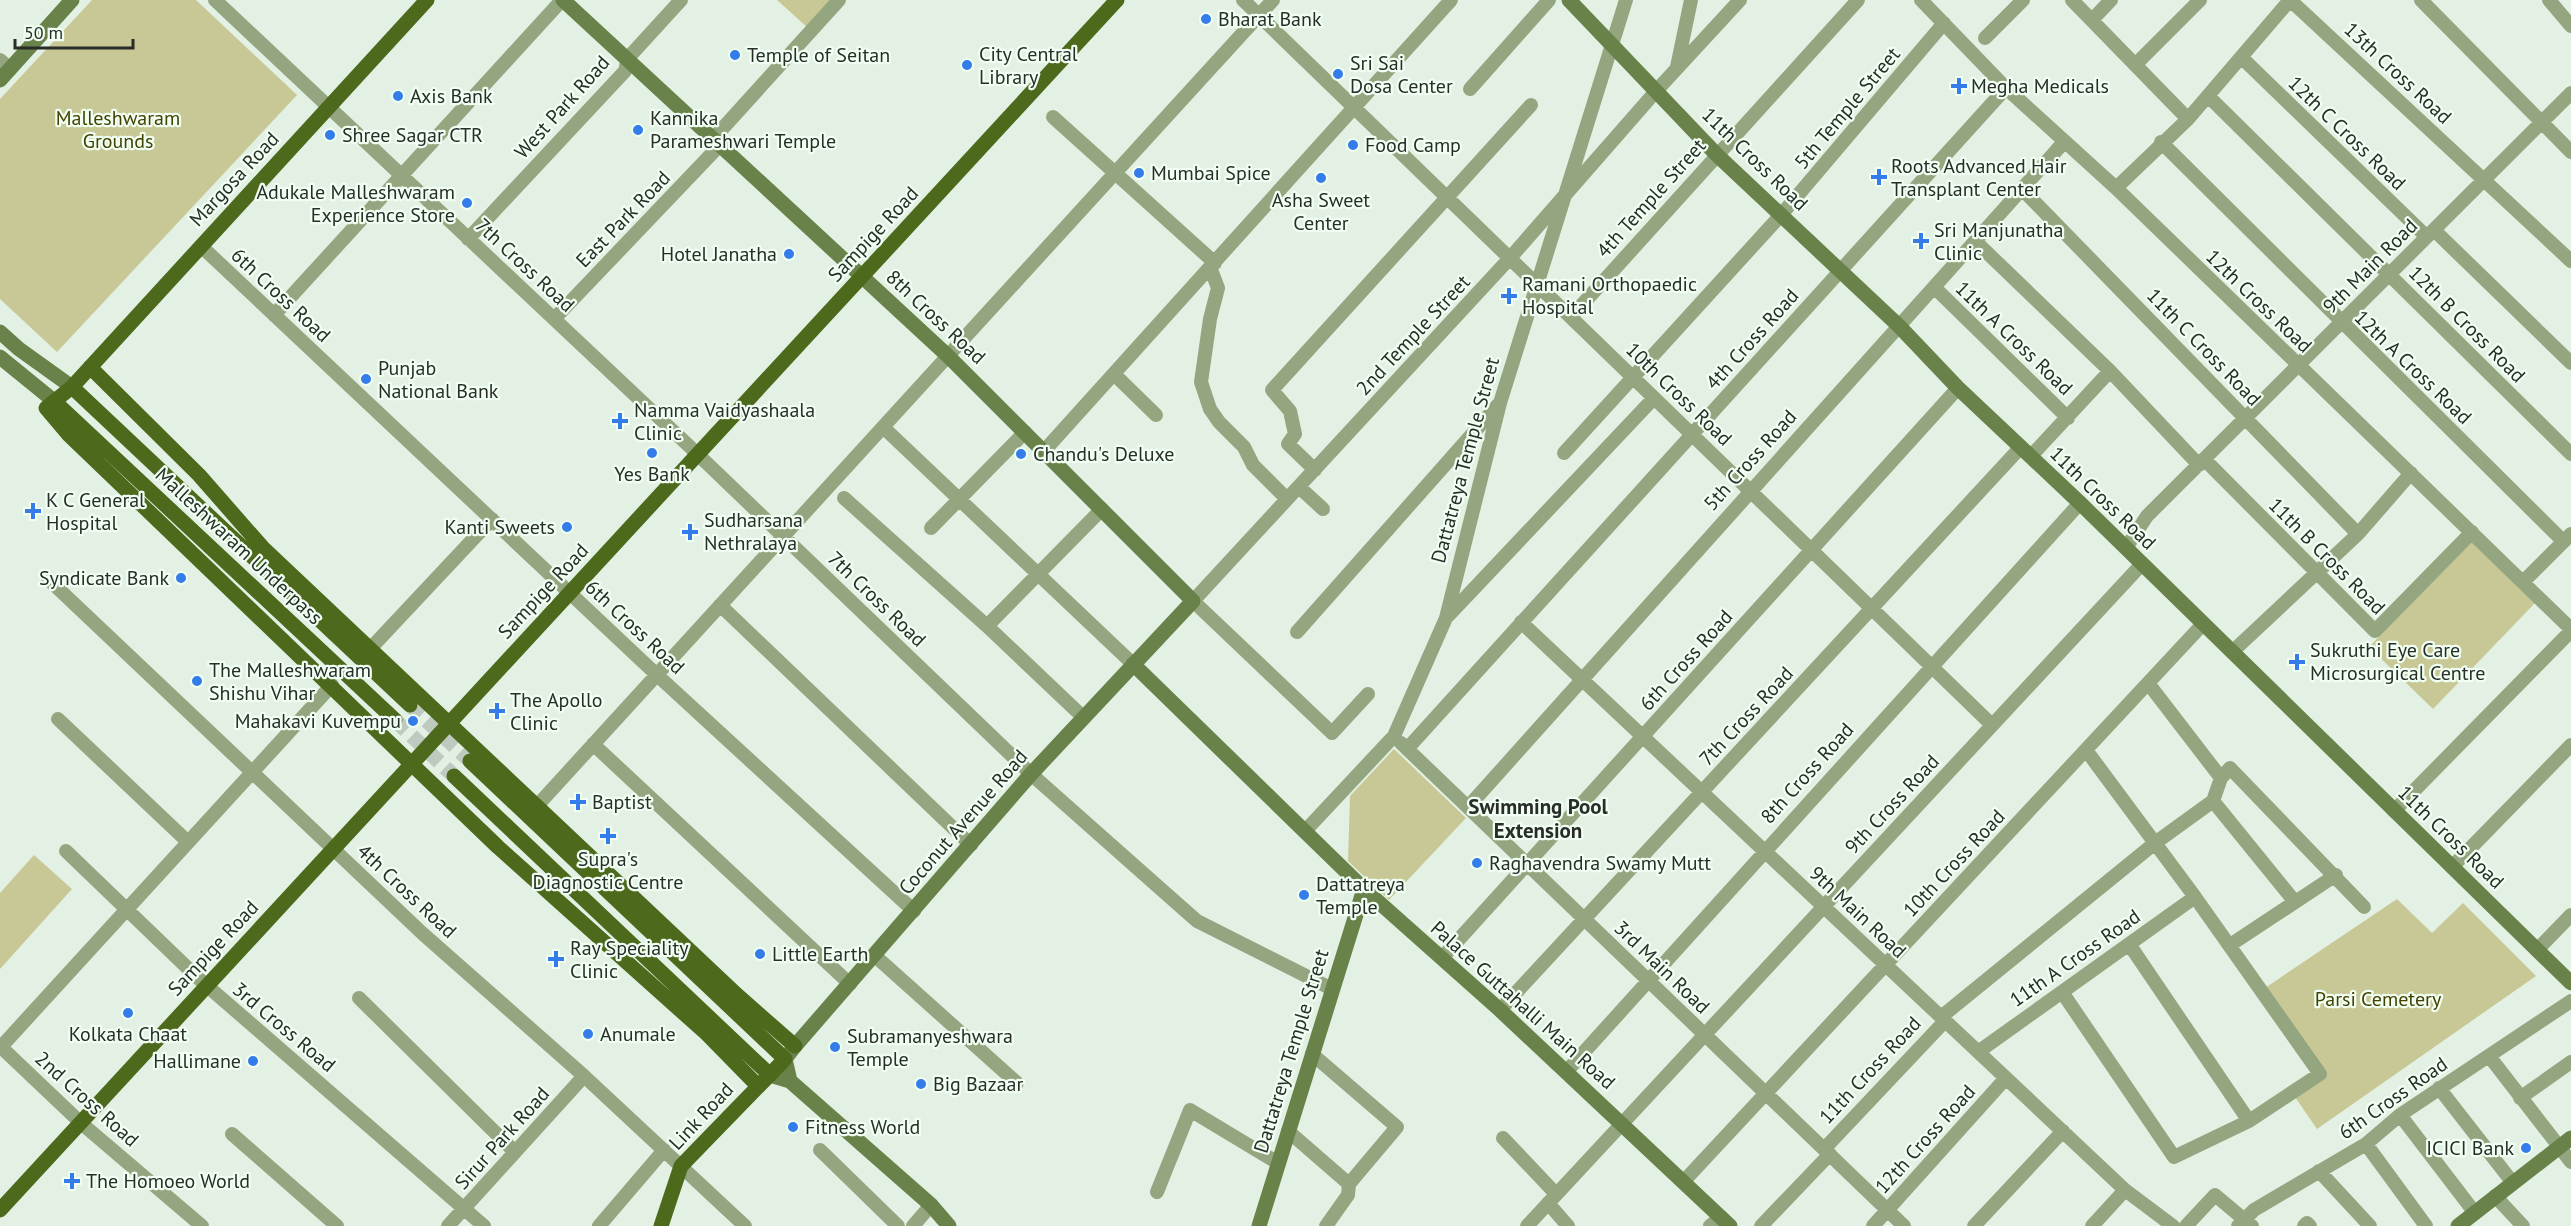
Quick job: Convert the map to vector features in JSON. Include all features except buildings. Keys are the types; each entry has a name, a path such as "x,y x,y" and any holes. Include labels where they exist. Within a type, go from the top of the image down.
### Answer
{"main road":[{"name":"Margosa Road","path":"50,404 72,387 427,0"},
{"name":"Sampige Road","path":"0,1210 1117,0"},
{"path":"90,367 199,475 263,548 536,807 737,995 795,1046"},
{"name":"Malleshwaram Underpass","path":"72,387 410,705"},
{"path":"50,404 68,434 332,685 498,847 707,1034 758,1086"},
{"name":"Malleshwaram Underpass","path":"50,404 395,720"},
{"path":"470,761 785,1059"},
{"path":"454,776 770,1075"},
{"name":"Coconut Avenue Road","path":"770,1075 785,1059"},
{"name":"Link Road","path":"661,1226 681,1166 770,1075"}],"street":[{"path":"3,70 72,0"},
{"name":"7th Cross Road","path":"215,0 698,454 1031,774 1197,921 1332,989"},
{"path":"274,315 562,0"},
{"name":"8th Cross Road","path":"562,0 628,58 948,356 1193,601"},
{"name":"West Park Road","path":"468,239 625,71 628,58 681,0"},
{"name":"East Park Road","path":"554,319 716,142 839,0"},
{"name":"10th Cross Road","path":"1243,0 1992,725"},
{"path":"536,807 1273,0"},
{"path":"1044,451 1451,0"},
{"path":"1470,89 1549,0"},
{"name":"11th Cross Road","path":"1559,0 1599,40 1610,44"},
{"name":"11th Cross Road","path":"1569,0 1604,34 1610,44 1657,90 1717,155 1899,326 1958,388 2080,502 2571,983"},
{"name":"Dattatreya Temple Street","path":"1306,830 1394,736 1446,618 1500,403 1568,191 1610,44 1626,0"},
{"path":"1677,69 1692,0"},
{"name":"2nd Temple Street","path":"1193,601 1510,258 1657,90 1740,0"},
{"name":"4th Temple Street","path":"1571,317 1858,0"},
{"name":"12th Cross Road","path":"1921,0 2006,88 2116,188 2571,630"},
{"path":"1985,38 2023,0"},
{"path":"2072,0 2188,119"},
{"path":"2093,20 2111,0"},
{"path":"2135,65 2200,0"},
{"name":"13th Cross Road","path":"2116,188 2188,119 2290,0 2571,261"},
{"path":"2421,0 2571,152"},
{"path":"2557,3 2571,26"},
{"name":"5th Temple Street","path":"1564,453 1781,215 1944,23"},
{"name":"12th C Cross Road","path":"2241,57 2430,234"},
{"name":"4th Cross Road","path":"1407,749 2006,88"},
{"name":"9th Main Road","path":"2126,548 2147,516 2571,93"},
{"name":"12th B Cross Road","path":"2208,96 2571,454"},
{"path":"1315,470 1288,444 1294,434 1290,411 1272,390 1446,196 1532,105"},
{"path":"1053,117 1213,265 1218,288 1210,319 1201,382 1210,408 1219,422 1244,447 1252,465 1287,499"},
{"name":"5th Cross Road","path":"1468,807 2064,142"},
{"name":"12th A Cross Road","path":"2162,142 2341,323 2567,537"},
{"name":"11th C Cross Road","path":"2022,189 2358,534"},
{"path":"2430,234 2571,363"},
{"name":"11th B Cross Road","path":"1975,241 2374,631 2472,532"},
{"name":"6th Cross Road","path":"201,246 657,675 914,911"},
{"name":"11th A Cross Road","path":"1934,287 2068,418"},
{"path":"0,332 19,349 72,387"},
{"path":"0,357 50,404"},
{"name":"7th Cross Road","path":"1500,1010 1872,608 2025,452 2068,418 2110,371"},
{"path":"1115,375 1156,415"},
{"name":"6th Cross Road","path":"1442,958 1958,388"},
{"path":"1446,618 1654,398"},
{"path":"1297,632 1500,403"},
{"path":"883,427 1133,664"},
{"path":"931,528 1025,432"},
{"path":"2232,652 2358,534 2411,473"},
{"path":"1299,487 1323,509"},
{"path":"844,498 987,626 1083,717"},
{"name":"8th Cross Road","path":"1566,1072 2080,502"},
{"path":"987,626 1102,509"},
{"path":"370,649 492,519"},
{"path":"2523,582 2567,537"},
{"name":"9th Cross Road","path":"1621,1123 2142,564"},
{"name":"4th Cross Road","path":"48,579 254,771 422,933 584,1076 745,1226"},
{"path":"1193,601 1332,732 1368,694"},
{"name":"Coconut Avenue Road","path":"785,1059 1031,774 1193,601"},
{"path":"720,605 971,845"},
{"name":"9th Main Road","path":"1521,622 2125,1190 2173,1226"},
{"name":"10th Cross Road","path":"1684,1181 2203,624"},
{"path":"2394,811 2571,630"},
{"name":"Palace Guttahalli Main Road","path":"1133,664 1364,889 1500,1010 1684,1181 1720,1223"},
{"path":"2148,683 2221,778"},
{"path":"0,1048 332,685"},
{"path":"58,718 188,842"},
{"name":"3rd Main Road","path":"1394,736 1904,1226"},
{"path":"593,744 850,984"},
{"path":"2452,867 2571,745"},
{"path":"2062,992 2174,1157 2249,1121 2320,1074 2230,945 2086,750"},
{"path":"2295,902 2213,801 2221,778 2230,768 2336,875 2364,907"},
{"name":"11th Cross Road","path":"1761,1226 1943,1019 2155,843 2213,801"},
{"name":"3rd Cross Road","path":"66,851 125,910 207,986 484,1226"},
{"path":"2230,945 2336,875"},
{"name":"Dattatreya Temple Street","path":"1259,1226 1364,889"},
{"name":"11th A Cross Road","path":"1978,1052 2195,897"},
{"path":"2537,950 2571,915"},
{"path":"2129,944 2249,1121"},
{"path":"874,955 1017,1083"},
{"path":"359,998 515,1152"},
{"name":"6th Cross Road","path":"2245,1224 2254,1210 2366,1144 2400,1115 2571,1001"},
{"name":"2nd Cross Road","path":"0,1048 81,1123 202,1226"},
{"path":"1312,1054 1396,1127 1349,1184 1348,1195 1326,1226"},
{"path":"2489,1056 2558,1149 2571,1162"},
{"path":"785,1059 790,1081"},
{"path":"2520,1098 2571,1062"},
{"path":"770,1075 790,1081 931,1205 949,1226"},
{"name":"Sirur Park Road","path":"448,1226 584,1076"},
{"name":"12th Cross Road","path":"1873,1226 2006,1078"},
{"path":"2439,1088 2513,1183"},
{"path":"1157,1192 1190,1110 1278,1163"},
{"path":"2400,1115 2475,1213"},
{"path":"1527,1226 1621,1123"},
{"path":"1288,1131 1349,1184"},
{"path":"1981,1224 2063,1131"},
{"path":"232,1134 337,1226"},
{"path":"1503,1138 1552,1198 1568,1226"},
{"path":"2458,1226 2571,1138"},
{"path":"2366,1144 2426,1226"},
{"path":"599,1226 664,1150"},
{"path":"820,1150 898,1226"},
{"path":"2319,1171 2370,1226"},
{"path":"2092,1226 2125,1190"},
{"path":"2186,1226 2215,1195 2245,1224"},
{"path":"2495,1196 2523,1226"},
{"path":"913,1226 931,1205"},
{"path":"2304,1226 2307,1223 2310,1226"}],"green space":[{"name":"Malleshwaram Grounds","path":"92,0 196,0 297,95 57,352 0,299 0,99"},
{"path":"777,0 832,0 807,27"},
{"path":"2473,540 2536,602 2433,709 2369,647"},
{"path":"1394,749 1466,818 1389,900 1348,861 1350,796"},
{"path":"34,855 72,889 0,969 0,893"},
{"name":"Parsi Cemetery","path":"2397,899 2432,933 2463,903 2536,976 2317,1129 2295,1097 2326,1076 2265,988"}],"tunnel":[{"path":"410,705 470,761"},
{"path":"395,720 454,776"}],"place":[{"name":"Bharat Bank","path":"1206,19"},
{"name":"Temple of Seitan","path":"735,55"},
{"name":"City Central Library","path":"967,65"},
{"name":"Sri Sai Dosa Center","path":"1338,74"},
{"name":"Megha Medicals","path":"1959,86"},
{"name":"Axis Bank","path":"398,96"},
{"name":"Kannika Parameshwari Temple","path":"638,130"},
{"name":"Shree Sagar CTR","path":"330,135"},
{"name":"Food Camp","path":"1353,145"},
{"name":"Mumbai Spice","path":"1139,173"},
{"name":"Roots Advanced Hair Transplant Center","path":"1879,177"},
{"name":"Asha Sweet Center","path":"1321,178"},
{"name":"Adukale Malleshwaram Experience Store","path":"467,203"},
{"name":"Sri Manjunatha Clinic","path":"1921,241"},
{"name":"Hotel Janatha","path":"789,254"},
{"name":"Ramani Orthopaedic Hospital","path":"1509,296"},
{"name":"Punjab National Bank","path":"366,379"},
{"name":"Namma Vaidyashaala Clinic","path":"620,421"},
{"name":"Yes Bank","path":"652,453"},
{"name":"Chandu's Deluxe","path":"1021,454"},
{"name":"K C General Hospital","path":"33,511"},
{"name":"Kanti Sweets","path":"567,527"},
{"name":"Sudharsana Nethralaya","path":"690,532"},
{"name":"Syndicate Bank","path":"181,578"},
{"name":"Sukruthi Eye Care Microsurgical Centre","path":"2297,662"},
{"name":"The Malleshwaram Shishu Vihar","path":"197,681"},
{"name":"The Apollo Clinic","path":"497,711"},
{"name":"Mahakavi Kuvempu","path":"413,721"},
{"name":"Baptist","path":"578,802"},
{"name":"Supra's Diagnostic Centre","path":"608,836"},
{"name":"Raghavendra Swamy Mutt","path":"1477,863"},
{"name":"Dattatreya Temple","path":"1304,895"},
{"name":"Little Earth","path":"760,954"},
{"name":"Ray Speciality Clinic","path":"556,959"},
{"name":"Kolkata Chaat","path":"128,1013"},
{"name":"Anumale","path":"588,1034"},
{"name":"Subramanyeshwara Temple","path":"835,1047"},
{"name":"Hallimane","path":"253,1061"},
{"name":"Big Bazaar","path":"921,1084"},
{"name":"Fitness World","path":"793,1127"},
{"name":"ICICI Bank","path":"2526,1148"},
{"name":"The Homoeo World","path":"72,1181"}],"district":[{"name":"Swimming Pool Extension","path":"1538,819"}]}
